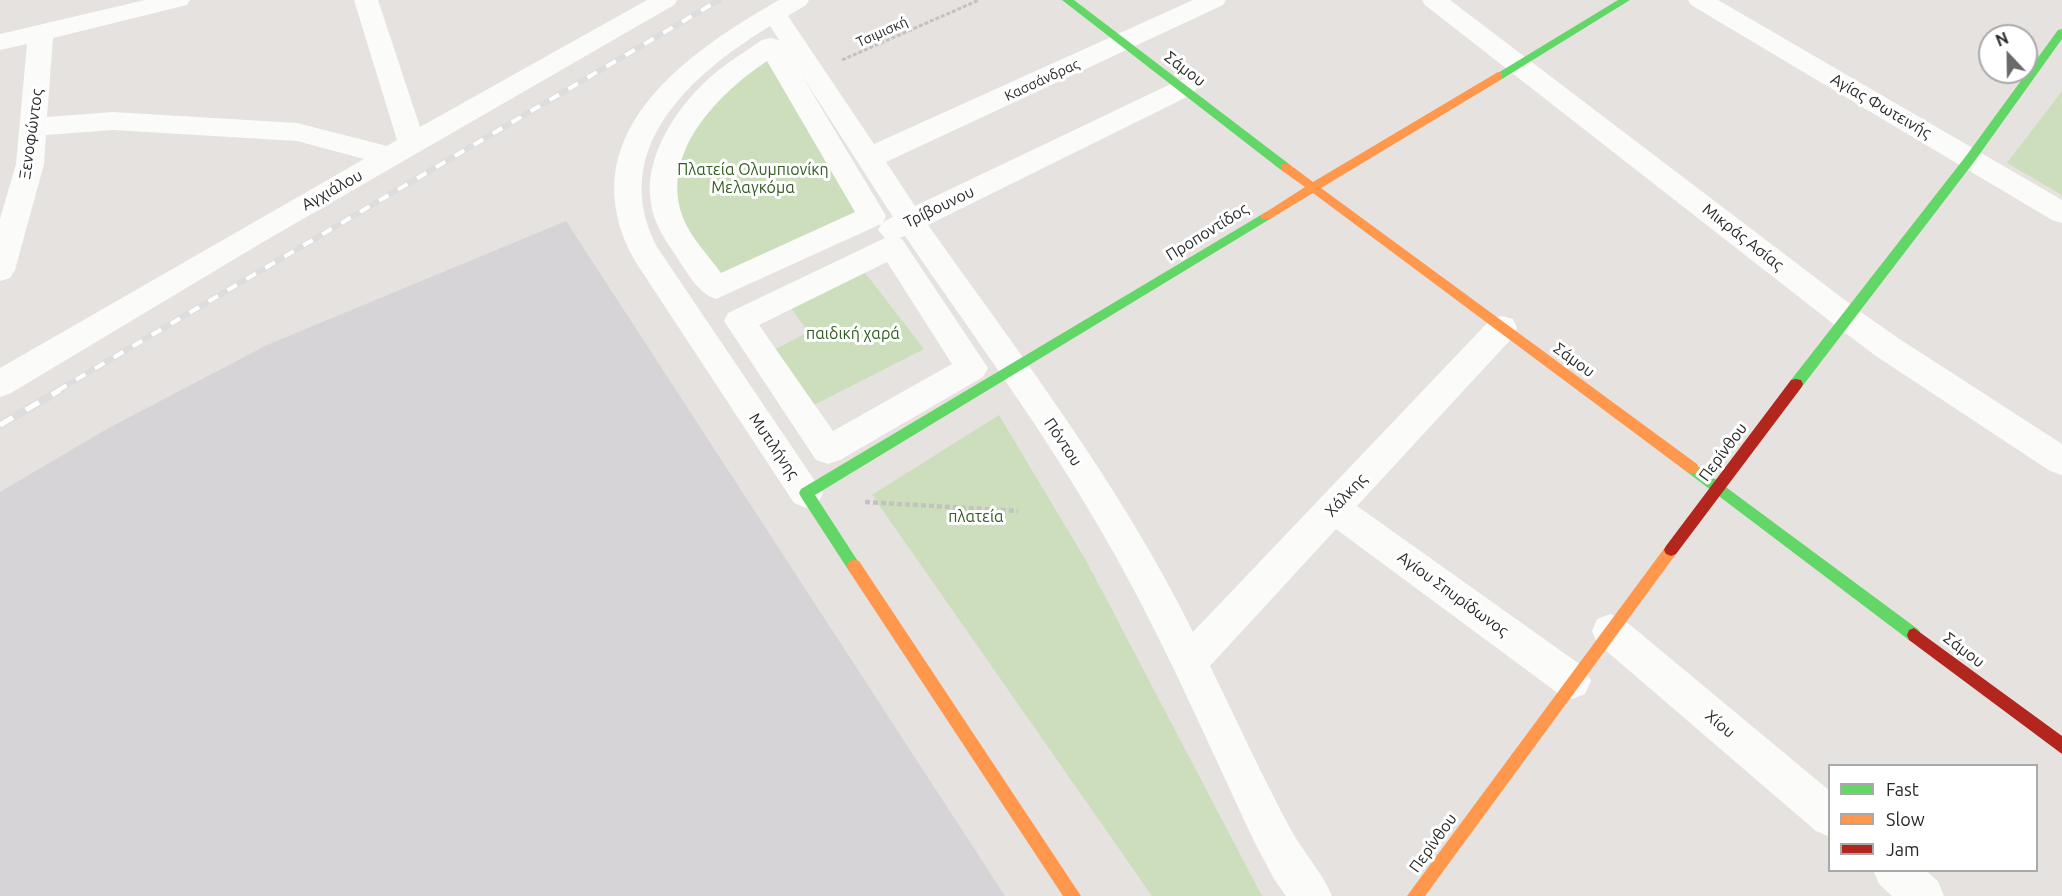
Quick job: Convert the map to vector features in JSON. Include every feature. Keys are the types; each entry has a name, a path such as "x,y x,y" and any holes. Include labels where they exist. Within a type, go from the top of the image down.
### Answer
{"street":[{"path":"0,42 178,0"},
{"path":"35,127 113,121 297,132 402,151 366,0"},
{"name":"Αγχιάλου","path":"0,384 253,234 665,0"},
{"name":"Σάμου","path":"1067,0 1312,187 1718,486 2062,746"},
{"name":"Κασσάνδρας","path":"869,158 1214,0"},
{"name":"Μικράς Ασίας","path":"1434,0 1519,63 1847,318 1887,347 2062,461"},
{"name":"Προποντίδος","path":"806,493 1014,370 1312,187 1625,0"},
{"name":"Αγίας Φωτεινής","path":"1700,0 2062,213"},
{"name":"Πόντου","path":"785,7 813,73 910,221 1073,455 1115,523 1159,600 1288,865 1311,896"},
{"name":"Μυτιλήνης","path":"785,7 716,51 678,82 650,118 635,151 628,186 631,223 645,253 1073,896"},
{"name":"Ξενοφώντος","path":"0,270 7,223 30,164 35,127 41,32"},
{"name":"Περίνθου","path":"1415,896 1718,486 1970,159 2062,32"},
{"path":"771,46 872,216 716,288 670,220 666,206 666,176 669,162 685,126 707,95 736,70 771,46"},
{"name":"Τρίβουνου","path":"694,327 1184,88"},
{"path":"892,247 972,368 828,450 739,321 892,247"},
{"name":"Χάλκης","path":"1189,662 1502,328"},
{"name":"Αγίου Σπυρίδωνος","path":"1334,508 1572,681"},
{"name":"Χίου","path":"1610,631 1828,815"},
{"path":"1895,872 1923,896"}],"path":[{"name":"Τσιμισκή","path":"813,73 979,0"},
{"path":"843,471 865,503 1018,512"}],"shaded area":[{"path":"566,221 1005,896 0,896 0,492 105,430 267,345"}],"green space":[{"name":"Πλατεία Ολυμπιονίκη Μελαγκόμα","path":"769,52 865,215 722,281 681,224 673,185 693,123"},
{"path":"2062,91 2062,195 2007,163"},
{"name":"παιδική χαρά","path":"863,270 924,349 812,406 772,351 808,332 788,304"},
{"name":"πλατεία","path":"999,415 1088,564 1262,896 1152,896 872,495"}],"railway":[{"path":"57,391 719,0"},
{"path":"0,425 60,390"}],"traffic: fast":[{"path":"1067,0 1285,167"},
{"path":"1498,76 1625,0"},
{"path":"1796,384 1970,159 2062,32"},
{"path":"854,566 806,493 1266,216"},
{"path":"1692,468 1914,635"}],"traffic: slow":[{"path":"1266,216 1498,76"},
{"path":"1285,167 1692,468"},
{"path":"1415,896 1671,550"},
{"path":"854,566 1073,896"}],"traffic: jam":[{"path":"1671,550 1796,384"},
{"path":"1914,635 2062,746"}]}
